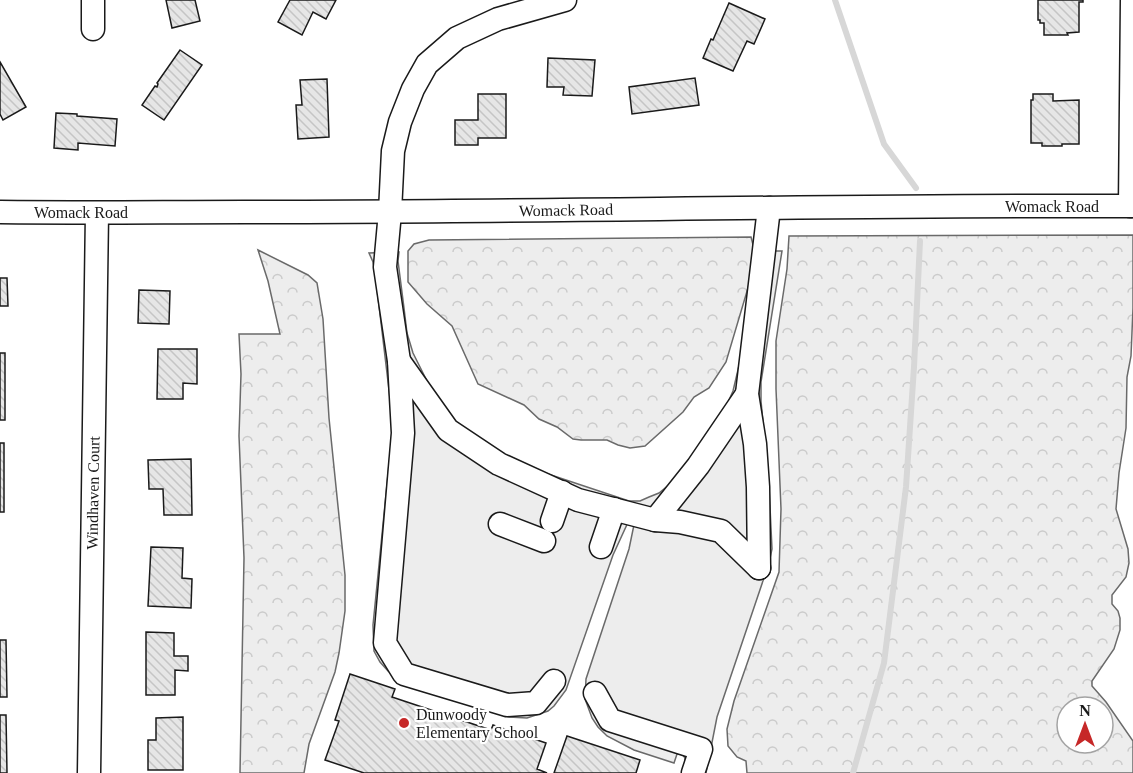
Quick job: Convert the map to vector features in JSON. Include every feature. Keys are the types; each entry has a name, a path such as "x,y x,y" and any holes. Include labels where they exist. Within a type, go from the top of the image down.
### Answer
{"street":[{"path":"93,0 93,29"},
{"path":"554,681 536,703 507,705 404,674 386,643 403,433 399,361 385,267 393,151 400,122 412,89 427,64 457,38 498,19 565,0"},
{"path":"1131,206 1132,0"},
{"name":"Womack Road","path":"0,212 390,212 769,207 1131,206"},
{"path":"399,361 448,430 500,464 578,500 655,520 680,522 721,531 759,568 758,487 755,444 747,394 769,207"},
{"name":"Windhaven Court","path":"89,773 97,213"},
{"path":"655,520 698,466 747,394"},
{"path":"500,524 548,531 562,492"},
{"path":"601,547 614,509"},
{"path":"595,693 610,720 700,749 693,773"}],"shaded area":[{"path":"755,251 782,251 761,382 772,549 717,717 706,773 685,767 685,758 680,753 677,754 674,763 634,750 607,736 592,718 585,699 586,679 629,549 635,520 630,518 613,555 566,690 548,711 527,718 509,717 403,681 388,671 374,651 373,625 393,424 375,272 369,253 399,252 398,261 407,333 413,353 428,383 451,419 500,455 536,470 629,501 640,501 659,493 670,484 694,458 725,409 733,391 742,353"}],"green space":[{"path":"1133,235 1131,356 1127,377 1126,428 1116,509 1128,549 1129,563 1126,577 1112,595 1112,604 1120,618 1120,630 1114,649 1092,681 1092,686 1100,695 1055,695 1055,755 1115,755 1115,715 1133,741 1133,773 747,773 746,761 737,757 728,746 727,729 734,701 779,572 781,509 776,341 787,269 789,236"},
{"path":"751,237 756,261 726,362 709,388 694,397 683,412 645,446 630,448 607,440 573,439 557,427 539,419 524,405 478,384 452,326 427,304 408,282 408,251 414,244 429,240"},
{"path":"258,250 308,275 317,283 323,319 329,418 345,575 345,611 335,672 309,744 304,773 240,773 244,558 239,436 241,374 239,334 280,334 268,281"}],"building":[{"path":"166,0 195,0 200,21 172,28"},
{"path":"290,0 336,0 326,19 313,12 302,35 278,22"},
{"path":"1038,0 1083,0 1079,2 1079,32 1067,33 1068,35 1044,35 1044,23 1038,20"},
{"path":"729,3 765,19 754,44 747,41 733,71 703,58"},
{"path":"180,50 202,65 164,120 142,105 155,86 157,87 157,83"},
{"path":"548,58 595,60 592,96 563,95 564,87 547,87"},
{"path":"0,62 26,107 3,120 0,114"},
{"path":"695,78 699,105 632,114 629,87"},
{"path":"327,79 329,137 298,139 296,105 302,105 300,80"},
{"path":"478,94 506,94 506,138 478,138 478,145 455,145 455,120 478,120"},
{"path":"1033,94 1053,94 1053,101 1079,100 1079,144 1042,146 1042,143 1031,143"},
{"path":"56,113 117,119 115,146 78,143 78,150 54,148"},
{"path":"0,278 7,278 8,306 0,306"},
{"path":"139,290 170,291 169,324 138,323"},
{"path":"158,349 197,349 197,384 183,383 183,399 157,399"},
{"path":"0,353 5,353 5,420 0,420"},
{"path":"0,443 4,443 4,512 0,512"},
{"path":"191,459 192,515 164,515 163,489 149,489 148,460"},
{"path":"151,547 183,548 182,578 192,579 191,608 148,606"},
{"path":"146,632 174,633 174,656 188,656 188,671 175,670 175,695 146,695"},
{"path":"0,640 6,640 7,697 0,697"},
{"name":"Dunwoody Elementary School","path":"350,674 395,689 392,697 491,730 493,725 546,743 537,769 547,773 364,773 325,760 339,721 335,720"},
{"path":"0,715 6,715 7,773 0,773"},
{"path":"183,717 183,770 148,770 148,740 156,740 156,718"},
{"name":"Dunwoody Elementary School","path":"567,736 640,760 636,773 554,773"}],"waterway":[{"path":"835,0 884,144 916,188"},
{"path":"853,773 884,663 906,487 920,241"}],"place":[{"name":"Dunwoody Elementary School","path":"404,723"}]}
